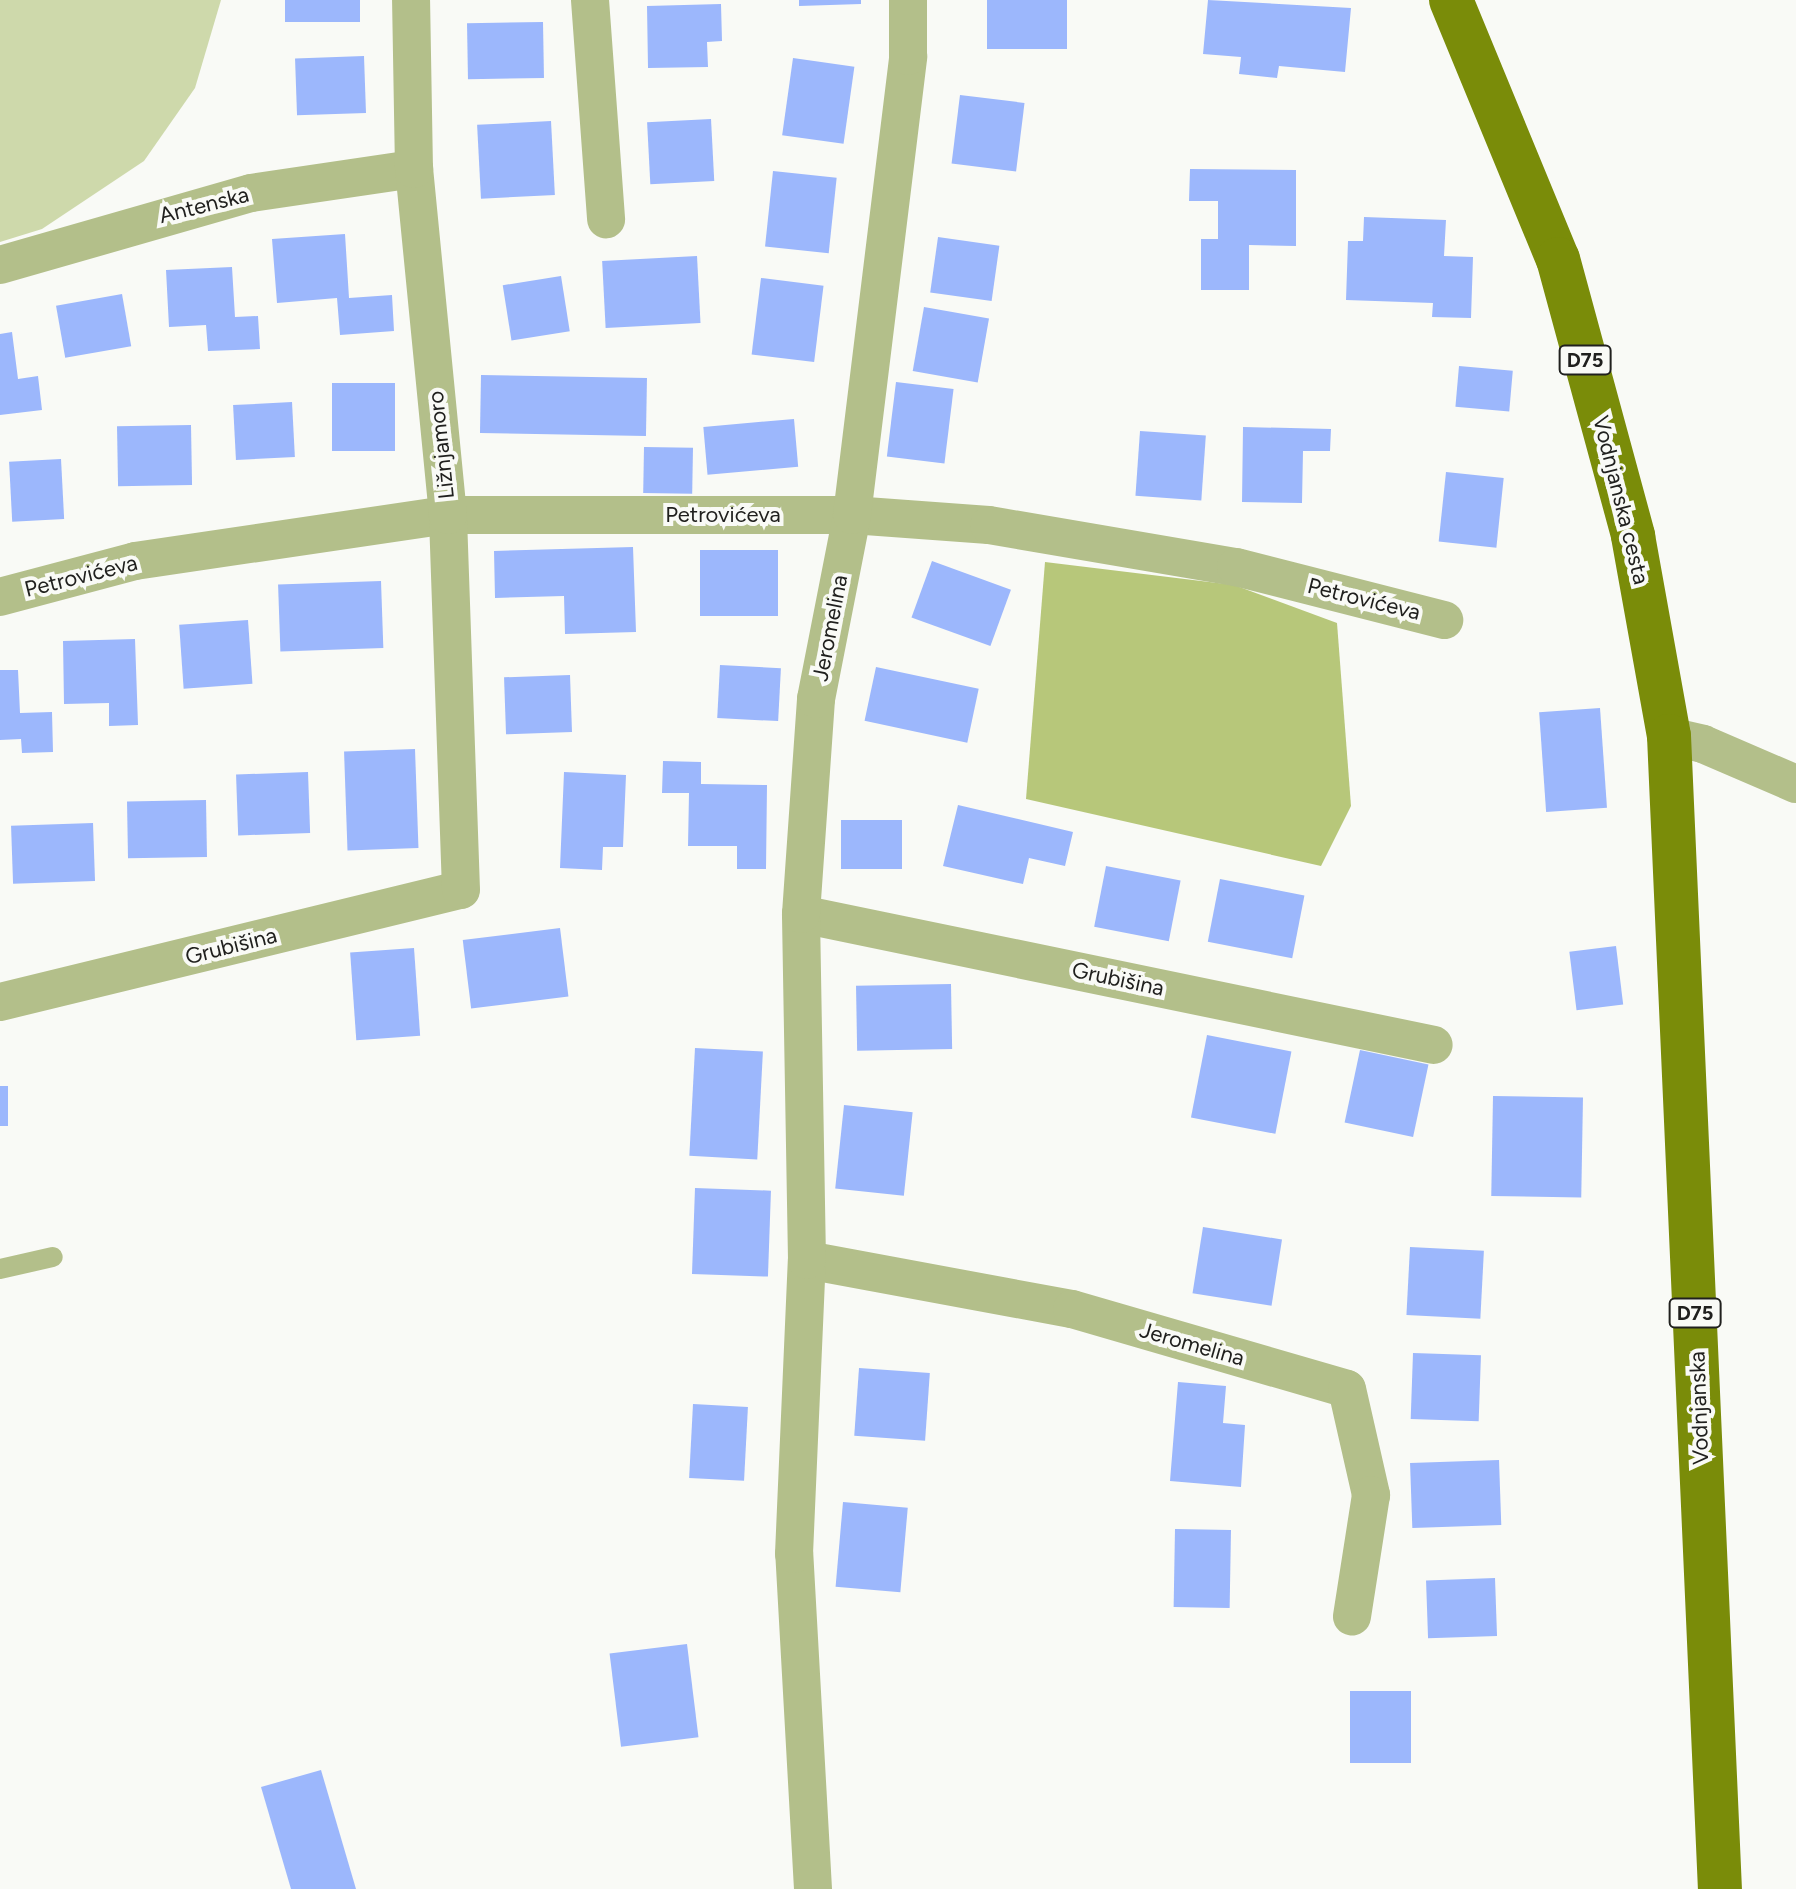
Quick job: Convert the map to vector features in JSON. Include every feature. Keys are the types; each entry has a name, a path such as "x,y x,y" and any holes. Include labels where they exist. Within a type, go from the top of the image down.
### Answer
{"main road":[{"name":"Vodnjanska cesta","path":"1451,0 1558,259 1633,536 1669,736"},
{"name":"Vodnjanska","path":"1669,736 1720,1889"}],"street":[{"name":"Ližnjamoro","path":"411,0 414,169 448,515 461,890"},
{"path":"590,0 606,219"},
{"name":"Jeromelina","path":"813,1889 794,1554 807,1260 801,914 816,699 852,515 908,56 908,0"},
{"name":"Antenska","path":"0,265 251,193 414,169"},
{"name":"Petrovićeva","path":"0,597 135,561 448,515 852,515 989,525 1221,564 1444,620"},
{"path":"1669,736 1703,744 1796,784"},
{"name":"Grubišina","path":"0,1002 461,890"},
{"name":"Grubišina","path":"801,914 1434,1045"},
{"name":"Jeromelina","path":"807,1260 1072,1309 1347,1389 1371,1495 1352,1617"}],"lane":[{"path":"0,1269 53,1257"}],"green space":[{"path":"0,0 221,0 195,88 144,161 42,229 0,242"},
{"path":"1045,562 1234,585 1337,623 1351,806 1321,866 1026,799"}],"building":[{"path":"285,0 360,0 360,22 285,22"},
{"path":"799,0 861,0 861,4 799,6"},
{"path":"987,0 1067,0 1067,49 987,49"},
{"path":"1208,0 1351,8 1345,72 1279,66 1277,78 1239,74 1241,57 1203,54"},
{"path":"721,4 722,41 707,42 708,67 648,68 647,6"},
{"path":"543,22 544,78 468,79 467,23"},
{"path":"364,56 366,113 297,115 295,58"},
{"path":"793,58 854,67 844,144 782,135"},
{"path":"960,95 1025,103 1016,171 952,163"},
{"path":"711,119 714,181 650,184 647,122"},
{"path":"551,121 555,195 481,199 477,125"},
{"path":"1190,169 1296,170 1296,246 1249,245 1249,290 1201,290 1201,239 1218,239 1218,201 1189,201"},
{"path":"773,171 837,178 829,253 765,247"},
{"path":"1364,217 1446,220 1444,256 1473,257 1471,318 1432,317 1433,303 1346,300 1348,241 1363,241"},
{"path":"345,234 349,298 392,295 394,331 340,335 337,298 277,303 272,239"},
{"path":"938,237 999,246 992,301 930,292"},
{"path":"697,256 701,323 606,328 602,261"},
{"path":"232,267 235,317 258,316 260,349 208,351 206,325 169,327 166,270"},
{"path":"561,276 570,331 511,341 503,285"},
{"path":"761,278 824,286 814,362 752,354"},
{"path":"122,294 131,346 65,358 56,306"},
{"path":"924,307 989,318 978,382 913,371"},
{"path":"12,332 18,379 38,376 42,410 0,415 0,334"},
{"path":"1459,366 1513,371 1509,412 1455,407"},
{"path":"481,375 647,378 646,436 480,433"},
{"path":"896,382 954,389 944,464 887,456"},
{"path":"332,383 395,383 395,451 332,451"},
{"path":"292,402 295,457 236,460 233,405"},
{"path":"794,419 798,467 708,475 703,427"},
{"path":"191,425 192,485 118,486 117,426"},
{"path":"1243,427 1331,429 1330,451 1303,451 1302,503 1242,502"},
{"path":"1140,431 1206,436 1201,500 1135,496"},
{"path":"644,447 693,448 692,494 643,493"},
{"path":"61,459 64,519 12,522 9,462"},
{"path":"1446,472 1504,478 1496,548 1439,542"},
{"path":"633,547 636,632 565,634 564,596 495,598 494,551"},
{"path":"700,550 778,550 778,616 700,616"},
{"path":"932,561 1011,590 990,646 911,617"},
{"path":"381,581 383,648 280,652 278,585"},
{"path":"248,620 252,684 184,689 179,625"},
{"path":"135,639 138,725 109,726 109,703 64,704 63,641"},
{"path":"720,665 781,668 778,721 717,718"},
{"path":"876,667 979,689 967,743 865,721"},
{"path":"0,670 18,670 20,713 52,712 53,752 22,753 21,739 0,740"},
{"path":"570,675 572,732 506,734 504,677"},
{"path":"1600,708 1607,808 1546,812 1539,712"},
{"path":"415,749 418,848 347,850 344,751"},
{"path":"663,761 701,762 701,784 767,785 766,869 737,869 737,846 688,846 689,793 662,793"},
{"path":"308,772 310,833 238,835 236,775"},
{"path":"564,772 626,775 623,847 603,847 602,870 560,868"},
{"path":"206,800 207,857 128,858 127,801"},
{"path":"958,805 1073,832 1065,866 1029,858 1023,884 943,866"},
{"path":"841,820 902,820 902,869 841,869"},
{"path":"93,823 95,881 13,884 11,826"},
{"path":"1106,866 1181,881 1169,941 1094,927"},
{"path":"1220,879 1304,895 1292,958 1208,942"},
{"path":"560,928 568,996 471,1008 463,940"},
{"path":"1616,946 1623,1005 1577,1010 1569,952"},
{"path":"414,948 420,1036 356,1040 350,952"},
{"path":"951,984 952,1049 857,1051 856,986"},
{"path":"1207,1035 1291,1051 1275,1134 1191,1117"},
{"path":"695,1048 763,1052 757,1159 689,1156"},
{"path":"1360,1050 1428,1065 1413,1137 1345,1122"},
{"path":"0,1086 8,1086 8,1126 0,1126"},
{"path":"1493,1096 1583,1098 1581,1198 1491,1196"},
{"path":"844,1105 913,1112 904,1196 835,1189"},
{"path":"695,1188 771,1191 768,1277 692,1274"},
{"path":"1203,1227 1282,1240 1272,1306 1193,1293"},
{"path":"1410,1247 1484,1251 1480,1319 1406,1315"},
{"path":"1413,1353 1481,1355 1479,1421 1411,1419"},
{"path":"859,1368 930,1373 925,1441 854,1436"},
{"path":"1178,1382 1226,1386 1223,1423 1245,1425 1241,1487 1170,1481"},
{"path":"693,1404 748,1407 744,1481 689,1478"},
{"path":"1499,1460 1501,1525 1412,1528 1410,1463"},
{"path":"843,1502 908,1508 900,1592 836,1587"},
{"path":"1175,1529 1231,1530 1230,1608 1174,1607"},
{"path":"1495,1578 1497,1636 1428,1638 1426,1580"},
{"path":"687,1644 698,1737 621,1747 610,1654"},
{"path":"1350,1691 1411,1691 1411,1763 1350,1763"},
{"path":"321,1770 356,1889 291,1889 261,1787"}]}
